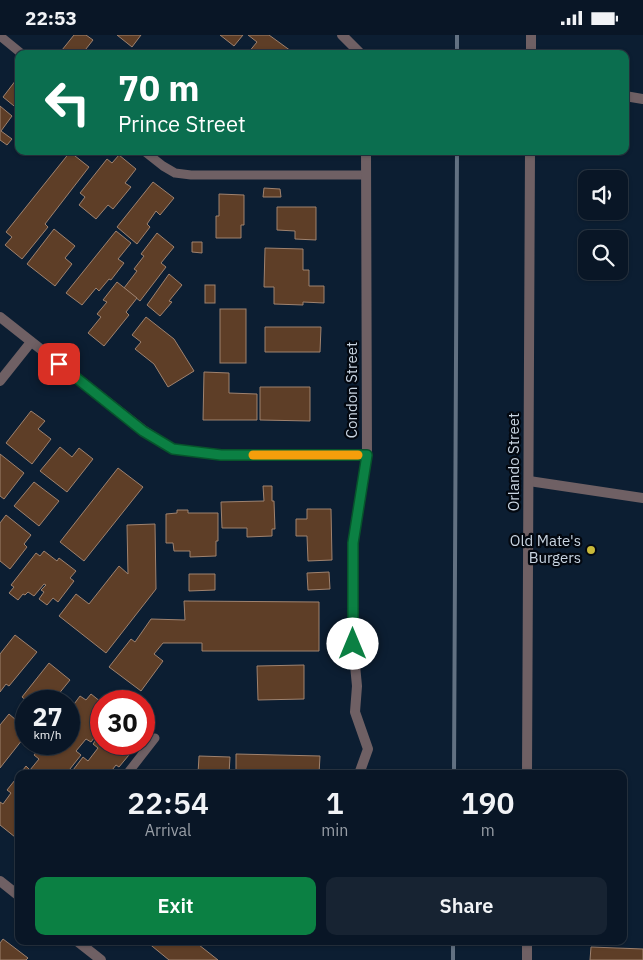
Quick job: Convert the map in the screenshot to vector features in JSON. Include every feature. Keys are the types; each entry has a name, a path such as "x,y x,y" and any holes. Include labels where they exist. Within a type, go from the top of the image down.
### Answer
{"street":[{"path":"342,35 357,50"},
{"path":"531,35 531,50"},
{"path":"629,97 643,99"},
{"name":"Condon Street","path":"361,770 368,749 355,712 357,686 353,644 353,543 367,455 366,155"},
{"name":"Orlando Street","path":"527,770 530,481 530,155"},
{"path":"0,317 143,431 173,449 221,455 367,455"},
{"path":"0,381 31,342"},
{"path":"530,481 643,498"},
{"path":"0,881 15,893"},
{"path":"82,945 101,960"},
{"path":"526,945 526,960"}],"lane":[{"path":"0,36 17,50"},
{"path":"149,155 176,173 191,175 366,175"},
{"path":"129,770 141,755"}],"building":[{"path":"74,35 86,35 93,40 85,50 62,50"},
{"path":"117,35 141,35 132,47"},
{"path":"220,35 243,35 234,46"},
{"path":"248,35 269,35 290,50 250,50 257,42"},
{"path":"15,81 15,107 3,97"},
{"path":"0,106 12,116 1,131 12,139 7,145 0,140"},
{"path":"68,155 74,155 89,167 45,224 48,227 22,259 5,245 12,237 6,232"},
{"path":"119,155 136,169 125,183 131,187 113,209 108,205 96,219 79,205 85,197 80,193 107,159 112,163"},
{"path":"153,182 174,198 160,215 156,211 147,224 150,227 137,244 117,227"},
{"path":"264,188 280,189 281,197 263,197"},
{"path":"219,194 244,195 244,225 241,225 241,238 216,238"},
{"path":"277,207 316,207 316,240 295,239 295,231 277,230"},
{"path":"54,229 75,246 65,258 72,264 55,286 27,264"},
{"path":"116,231 131,243 118,259 124,263 111,280 109,279 99,291 96,288 82,305 66,293"},
{"path":"157,233 174,247 161,263 166,267 140,301 124,288 137,271 134,269 144,256 141,254"},
{"path":"192,242 202,242 202,253 192,252"},
{"path":"265,248 303,249 303,270 309,270 309,286 324,286 324,303 303,302 303,305 274,304 274,287 264,287"},
{"path":"169,274 182,285 169,301 172,302 160,316 147,305"},
{"path":"117,282 137,298 126,312 129,315 104,346 88,333 101,317 97,314 107,302 103,300"},
{"path":"205,285 215,285 215,303 205,303"},
{"path":"220,309 246,309 246,363 220,363"},
{"path":"146,317 174,339 194,371 168,387 154,364 135,349 141,342 132,335"},
{"path":"265,327 321,327 320,352 265,352"},
{"path":"204,372 229,373 229,393 257,394 257,420 203,420"},
{"path":"260,387 310,387 310,421 260,420"},
{"path":"31,411 45,421 38,429 51,439 32,464 6,443"},
{"path":"60,447 72,457 79,448 93,459 67,492 40,471"},
{"path":"0,454 24,473 4,499 0,496"},
{"path":"118,468 143,487 84,561 60,542"},
{"path":"34,482 59,501 39,526 14,506"},
{"path":"263,486 272,486 275,529 272,529 272,536 247,537 247,528 222,528 221,502 264,501"},
{"path":"307,509 331,509 332,560 308,561 307,536 296,536 296,519 307,519"},
{"path":"177,510 188,510 188,513 218,513 216,556 190,557 190,551 174,551 173,543 166,543 166,514 177,513"},
{"path":"6,515 31,535 24,544 27,547 10,569 0,561 0,523"},
{"path":"155,524 156,589 106,653 59,616 76,594 89,604 119,566 128,574 127,525"},
{"path":"44,551 57,561 59,558 76,571 70,578 74,581 58,602 53,598 47,605 39,599 44,592 41,590 46,585 44,584 34,596 28,592 25,595 23,594 18,600 9,593 14,587 11,585 36,553 40,556"},
{"path":"329,572 330,589 308,590 307,573"},
{"path":"189,574 215,574 215,590 189,591"},
{"path":"184,601 319,602 319,651 202,651 202,643 163,643 154,654 163,661 142,690 109,667 131,639 135,642 151,619 185,620"},
{"path":"15,635 37,652 9,686 6,684 0,692 0,654"},
{"path":"49,663 70,680 62,690 28,690"},
{"path":"304,665 304,699 258,700 257,666"},
{"path":"90,695 90,741 86,739 80,746 80,696 86,700"},
{"path":"9,714 15,719 15,749 0,768 0,725"},
{"path":"236,754 320,756 319,770 236,770"},
{"path":"34,755 81,755 69,770 30,770 39,759"},
{"path":"93,755 129,755 119,767 116,765 112,770 73,770 83,757 88,761"},
{"path":"199,756 230,757 229,770 198,770"},
{"path":"15,780 15,837 0,825 0,802 3,804 11,793 7,790"},
{"path":"3,939 28,958 26,960 0,960 0,943"},
{"path":"151,945 199,945 218,960 169,960"},
{"path":"591,947 643,949 643,960 590,960"}],"railway":[{"path":"457,35 457,50"},
{"path":"454,770 457,155"},
{"path":"453,945 453,960"}],"slow traffic":[{"path":"253,455 358,455"}],"place":[{"name":"Old Mate's Burgers","path":"591,550"}],"route":[{"path":"59,364 143,431 173,449 221,455 367,455 353,543 353,644"}]}
